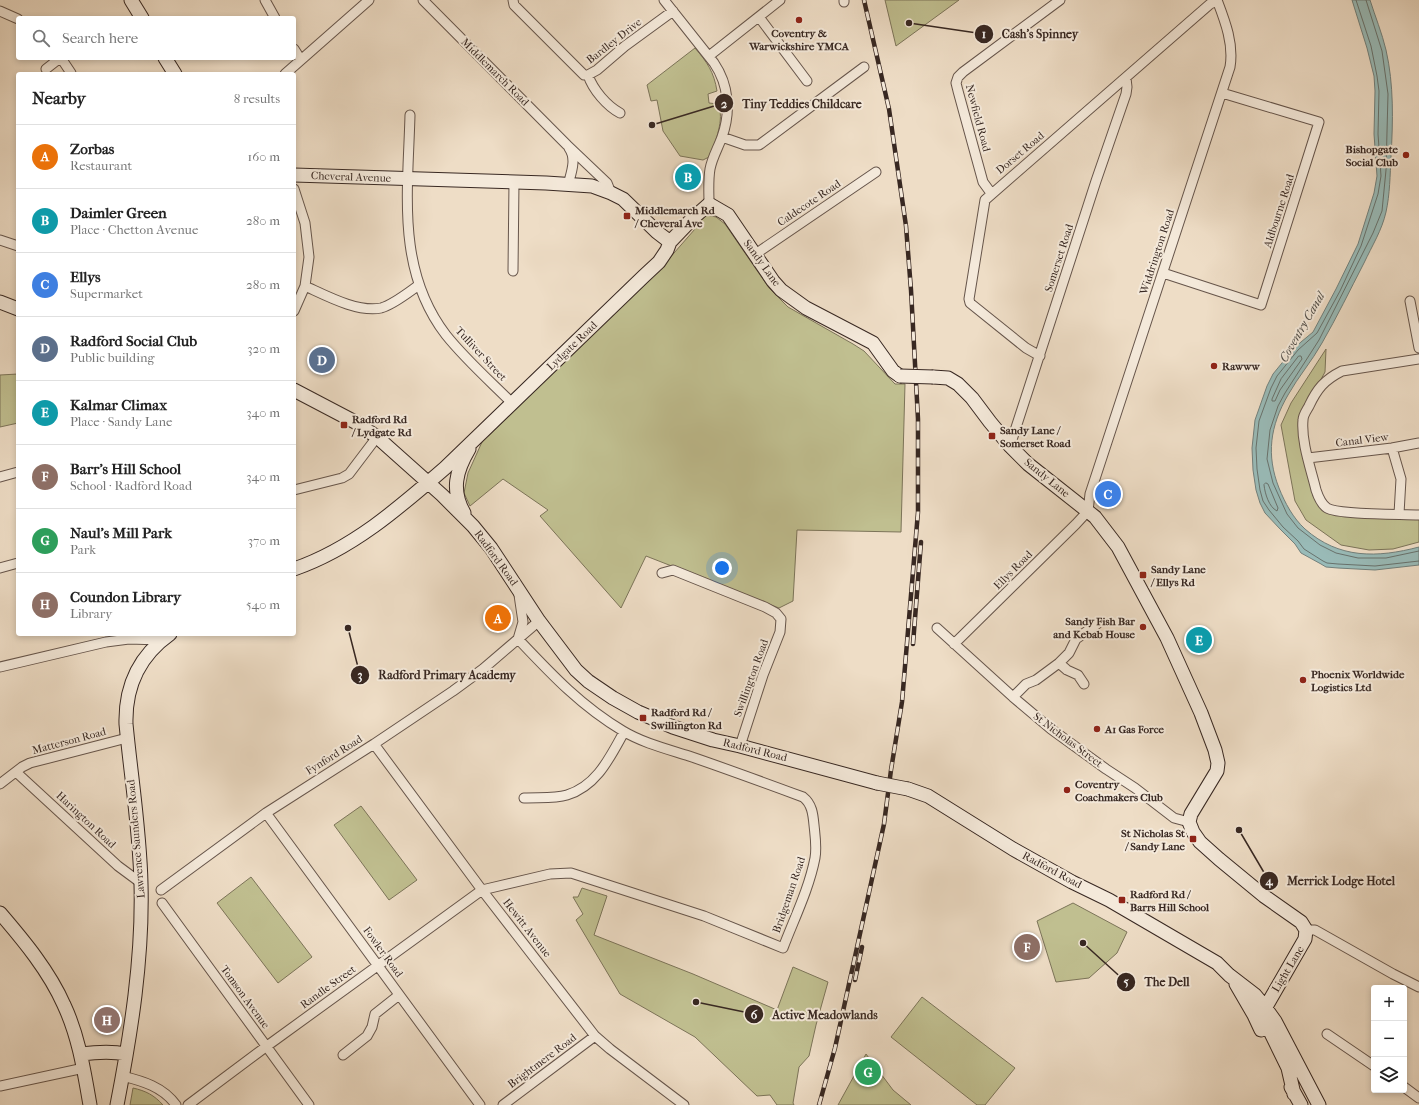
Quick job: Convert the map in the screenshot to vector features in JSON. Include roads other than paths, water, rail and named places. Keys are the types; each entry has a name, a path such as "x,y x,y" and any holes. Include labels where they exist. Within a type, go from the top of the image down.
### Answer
{"street":[{"path":"131,0 141,16"},
{"path":"264,0 274,16"},
{"path":"287,72 369,0"},
{"name":"Middlemarch Road","path":"423,0 567,145 607,183 611,193 623,199 657,232 670,242"},
{"name":"Bardley Drive","path":"513,0 514,5 584,75 588,75 598,70 630,42 673,11"},
{"path":"664,0 719,70 725,87 728,102 727,119 710,168 709,204"},
{"path":"709,56 780,0"},
{"name":"Newfield Road","path":"991,193 983,182 956,83 958,77 1060,0"},
{"name":"Dorset Road","path":"1040,356 1000,327 970,303 968,299 985,200 991,193 1210,4 1217,0"},
{"name":"Widdrington Road","path":"1088,511 1090,494 1230,67 1231,56 1226,26 1217,0"},
{"path":"0,11 16,18"},
{"path":"759,17 807,81"},
{"path":"296,52 301,60"},
{"path":"46,70 58,60"},
{"path":"61,60 70,72"},
{"path":"166,60 174,72"},
{"path":"722,137 745,145 759,145 864,67"},
{"name":"Bardley Drive","path":"588,75 595,88 613,109 620,113"},
{"name":"Somerset Road","path":"1010,446 1096,181 1126,94 1126,78"},
{"name":"Aldbourne Road","path":"1163,274 1261,305 1319,122 1222,93"},
{"path":"409,179 410,115"},
{"name":"Middlemarch Road","path":"567,145 572,152 573,160 568,185"},
{"name":"Caldecote Road","path":"754,255 876,172"},
{"name":"Cheveral Avenue","path":"296,175 592,186 611,193"},
{"name":"Tulliver Street","path":"409,179 408,226 413,263 419,285 434,315 446,334 461,353 512,403"},
{"path":"513,271 514,182"},
{"path":"296,195 305,223 309,257 304,286 296,306"},
{"name":"Lydgate Road","path":"428,482 476,438 659,262 667,250 670,242 709,204"},
{"name":"Sandy Lane","path":"709,204 728,215 754,255 781,290 806,308 873,343 894,371 900,376 948,378 958,384 972,398 1010,446 1028,464 1095,517 1118,547 1167,638 1201,713 1215,750 1218,762 1217,771 1191,814 1189,822"},
{"path":"0,240 16,245"},
{"path":"304,286 344,304 382,308 419,285"},
{"path":"1410,301 1419,348"},
{"path":"0,302 16,307"},
{"path":"1419,359 1342,371 1327,379 1316,391 1303,419 1308,458 1318,497 1328,508 1347,512 1419,515"},
{"name":"Radford Road","path":"296,391 350,419 377,437 428,482 473,526 491,548 539,621 576,670 588,681 613,698 638,712 673,727 713,740 877,783 908,789 928,796 1013,849 1148,923 1217,963 1229,975 1255,995 1265,1007 1275,1021 1319,1105"},
{"path":"296,490 342,478 349,474 377,437"},
{"path":"473,526 461,508 457,498 456,486 458,473 462,463 476,438"},
{"name":"Canal View","path":"1308,458 1392,448 1419,443"},
{"path":"1392,448 1401,479 1399,514"},
{"path":"0,477 16,473"},
{"path":"296,568 315,561 365,533 428,482"},
{"name":"Ellys Road","path":"954,644 1088,511"},
{"path":"0,568 16,564"},
{"name":"Swillington Road","path":"662,573 673,570 765,607 776,613 781,619 780,632 763,675 740,746"},
{"path":"518,588 523,622 518,640"},
{"name":"Fynford Road","path":"161,890 266,813 454,691 483,669 539,621"},
{"path":"1013,697 1026,684 1036,680 1069,653 1076,639 1097,624"},
{"name":"St Nicholas Street","path":"937,628 1050,729 1135,788 1174,818 1189,822"},
{"path":"0,668 106,642 165,637"},
{"name":"Lawrence Saunders Road","path":"117,1105 134,1000 139,953 141,910 138,839 125,708 130,686 136,672 146,655 165,637"},
{"name":"Bridgeman Road","path":"482,890 550,874 571,873 704,916 782,948 798,911 815,857 816,839 812,812 808,801 803,797 624,732 584,705 566,690 518,640"},
{"path":"1058,662 1071,673 1078,675 1084,684"},
{"path":"524,798 568,795 590,783 609,760 624,732"},
{"name":"Matterson Road","path":"0,784 30,763 127,738"},
{"name":"Hewitt Avenue","path":"374,744 482,890 595,1036 610,1050 684,1105"},
{"name":"Harington Road","path":"16,772 118,866 141,883"},
{"name":"Fowler Road","path":"266,813 480,1105"},
{"path":"1189,822 1192,832 1200,842 1264,896 1301,922 1306,930 1315,930 1419,987"},
{"name":"Randle Street","path":"188,1105 266,1046 482,890"},
{"name":"Tomson Avenue","path":"162,903 309,1105"},
{"path":"0,913 26,945 52,981 64,1004 81,1054 90,1105"},
{"name":"Light Lane","path":"1265,1007 1305,939 1306,930"},
{"name":"Radford Road","path":"1229,975 1254,1015 1297,1099"},
{"path":"343,1055 367,1036 372,1027 375,1014 399,995"},
{"name":"Radford Road","path":"1265,1007 1263,1012 1265,1021 1288,1068 1297,1099"},
{"path":"1327,1034 1371,1064"},
{"name":"Brightmere Road","path":"503,1105 595,1036"},
{"path":"81,1054 115,1051 126,1054"},
{"path":"0,1086 84,1068"},
{"path":"122,1076 153,1086 168,1096 176,1105"},
{"path":"1407,1089 1419,1098"}],"water":[{"name":"Coventry Canal","path":"1352,0 1370,0 1383,37 1389,63 1392,90 1392,144 1387,205 1379,232 1364,263 1318,350 1292,388 1282,407 1274,429 1271,452 1275,476 1287,505 1301,525 1318,539 1345,551 1359,553 1388,553 1419,547 1419,565 1375,570 1326,567 1301,553 1295,544 1265,513 1260,503 1256,490 1253,470 1252,448 1255,420 1267,386 1273,374 1295,347 1313,332 1358,244 1374,193 1377,176 1374,134 1374,76"}],"railway":[{"path":"819,1105 835,1048 884,824 902,702 918,512 918,419 906,226 889,109 864,0"},
{"path":"913,644 921,542"},
{"path":"855,980 862,947"}],"place":[{"name":"Coventry & Warwickshire YMCA","path":"799,20"},
{"name":"Cash’s Spinney","path":"909,23"},
{"name":"Tiny Teddies Childcare","path":"652,125"},
{"name":"Bishopgate Social Club","path":"1406,155"},
{"name":"Daimler Green","path":"688,177"},
{"name":"Middlemarch Rd / Cheveral Ave","path":"627,216"},
{"name":"Radford Social Club","path":"322,360"},
{"name":"Rawww","path":"1214,366"},
{"name":"Radford Rd / Lydgate Rd","path":"344,425"},
{"name":"Sandy Lane / Somerset Road","path":"992,436"},
{"name":"Ellys","path":"1108,494"},
{"name":"Sandy Lane / Ellys Rd","path":"1143,575"},
{"name":"Zorbas","path":"498,618"},
{"name":"Sandy Fish Bar and Kebab House","path":"1143,627"},
{"name":"Radford Primary Academy","path":"348,628"},
{"name":"Kalmar Climax","path":"1199,640"},
{"name":"Phoenix Worldwide Logistics Ltd","path":"1303,680"},
{"name":"Radford Rd / Swillington Rd","path":"643,718"},
{"name":"A1 Gas Force","path":"1097,729"},
{"name":"Coventry Coachmakers Club","path":"1067,790"},
{"name":"Merrick Lodge Hotel","path":"1239,830"},
{"name":"St Nicholas St / Sandy Lane","path":"1193,839"},
{"name":"Radford Rd / Barrs Hill School","path":"1122,900"},
{"name":"The Dell","path":"1083,943"},
{"name":"Barr's Hill School","path":"1027,947"},
{"name":"Active Meadowlands","path":"696,1002"},
{"name":"Coundon Library","path":"107,1020"},
{"name":"Naul's Mill Park","path":"868,1072"}]}
